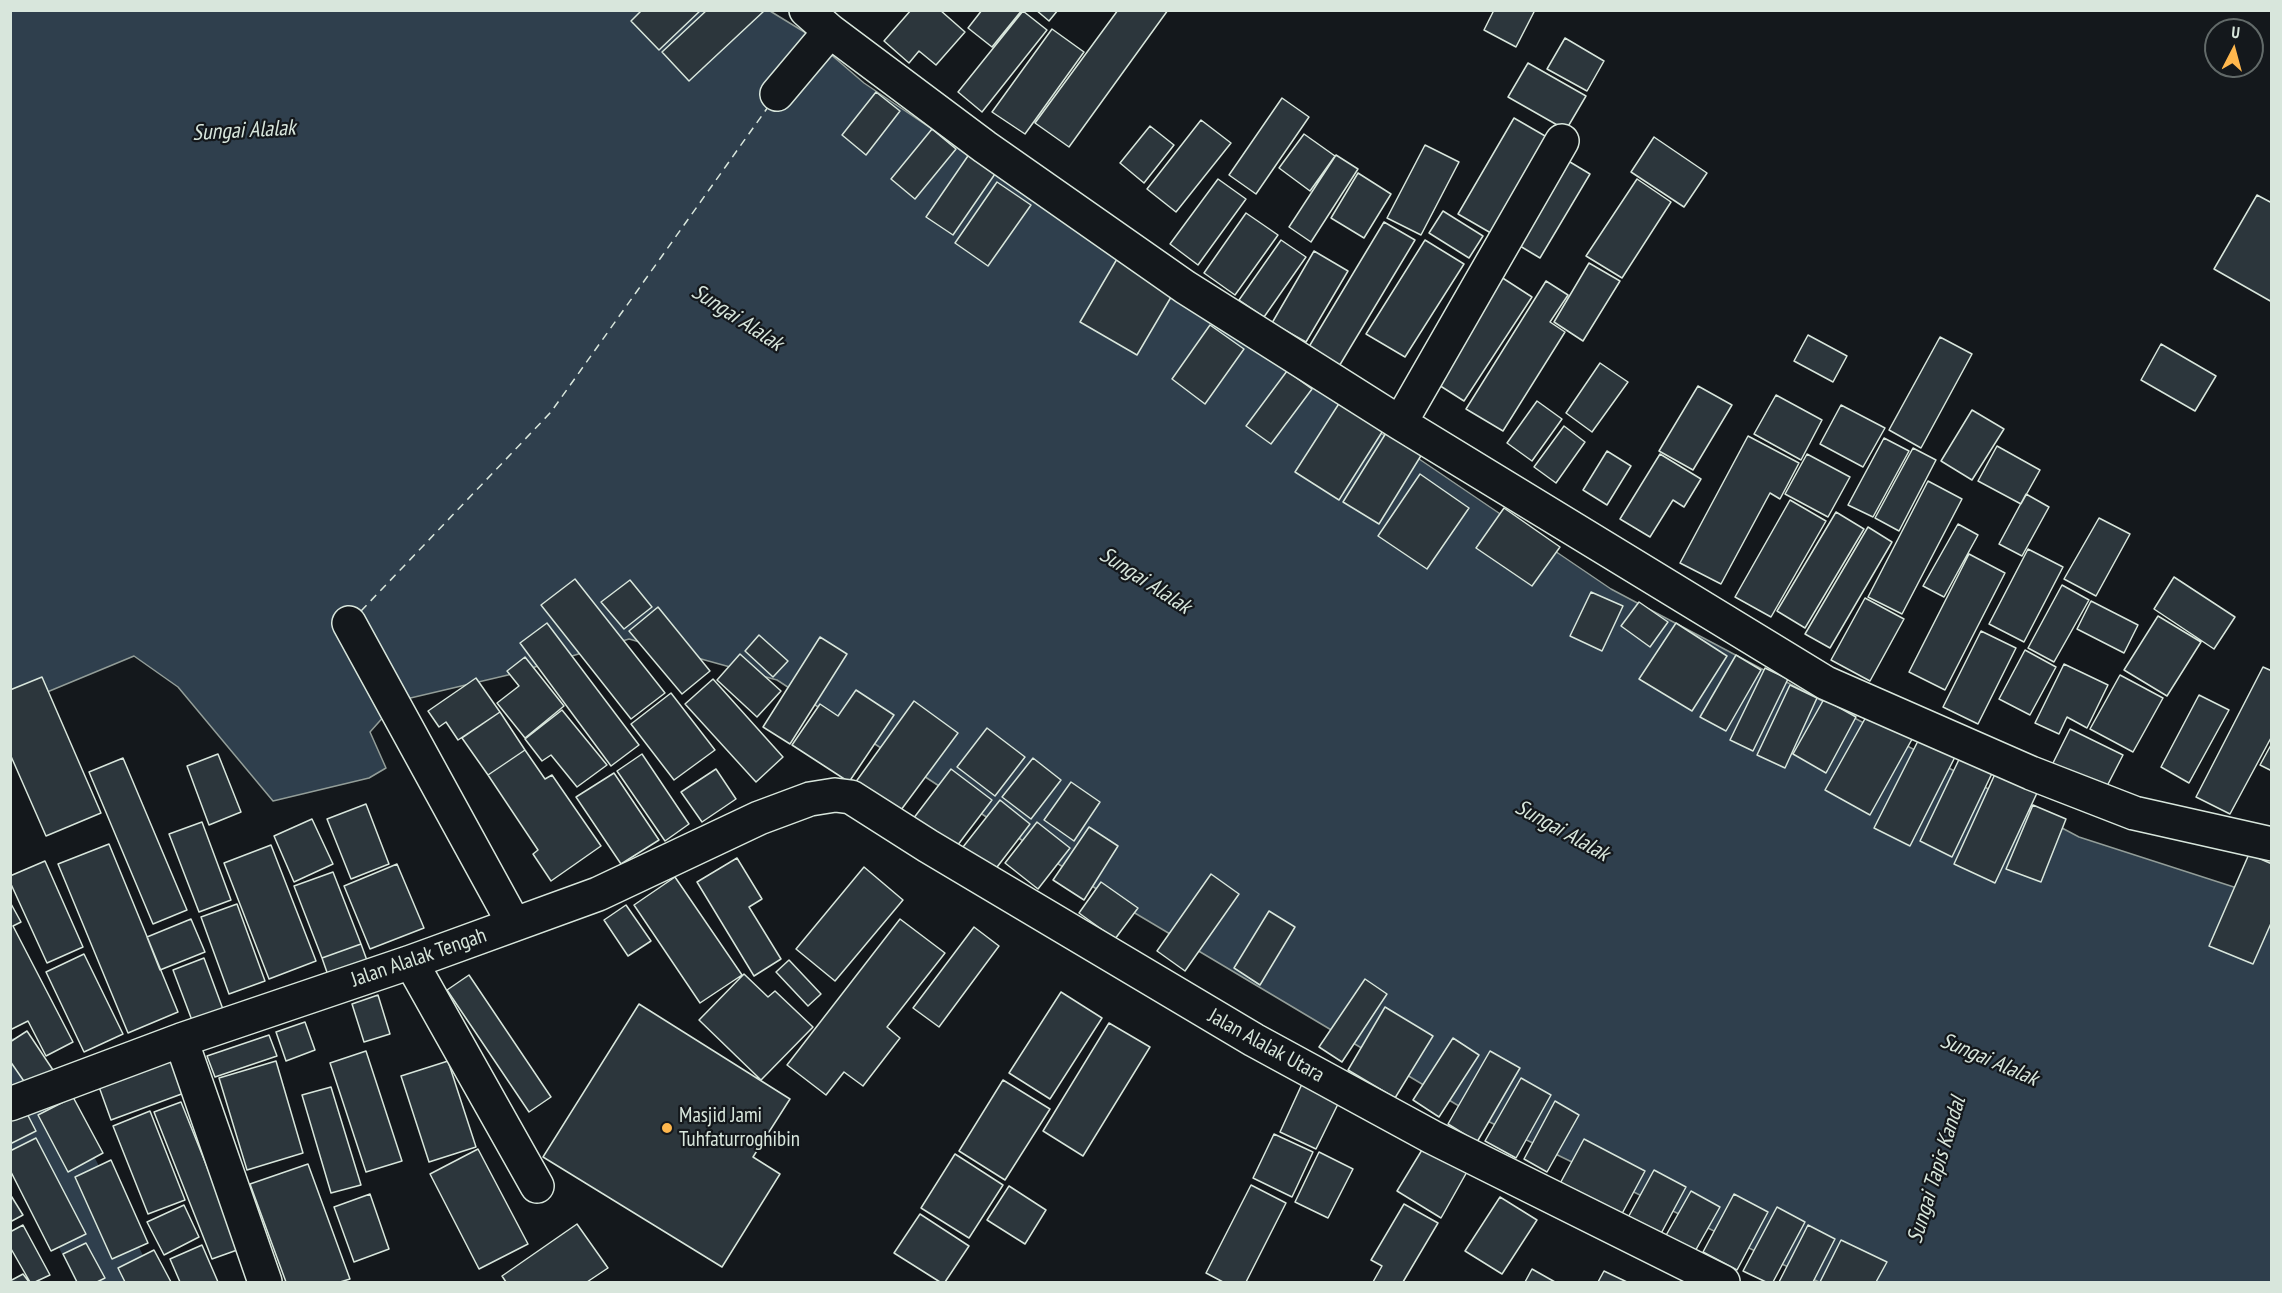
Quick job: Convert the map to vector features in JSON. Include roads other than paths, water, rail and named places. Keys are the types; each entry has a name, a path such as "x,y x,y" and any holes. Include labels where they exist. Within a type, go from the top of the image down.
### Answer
{"street":[{"path":"806,10 830,32 985,147 1185,287 1400,423 1826,683 2031,773 2134,813 2271,843"},
{"path":"777,94 830,32"},
{"path":"1400,423 1562,141"},
{"path":"348,623 514,924"},
{"name":"Jalan Alalak Tengah","path":"19,1100 181,1040 411,962 598,894 759,818 821,796"},
{"name":"Jalan Alalak Utara","path":"821,796 851,797 938,852 1254,1040 1432,1137 1723,1282"},
{"path":"411,962 537,1186"},
{"path":"181,1040 265,1282"}],"water":[{"path":"11,11 770,11 806,33 864,83 1611,589 2079,837 2271,899 2271,1282 1819,1282 1469,1112 1118,903 777,680 629,639 508,675 402,700 370,732 386,768 369,778 273,801 178,687 134,656 11,707"}],"waterway":[{"path":"10,1074 33,1114 116,1282"}],"place":[{"name":"Masjid Jami Tuhfaturroghibin","path":"667,1128"}],"water label":[{"name":"Sungai Alalak","path":"244,131"},
{"name":"Sungai Alalak","path":"737,318"},
{"name":"Sungai Alalak","path":"1145,581"},
{"name":"Sungai Alalak","path":"1562,831"},
{"name":"Sungai Alalak","path":"1989,1060"},
{"name":"Sungai Tapis Kandal","path":"1937,1170"}]}
